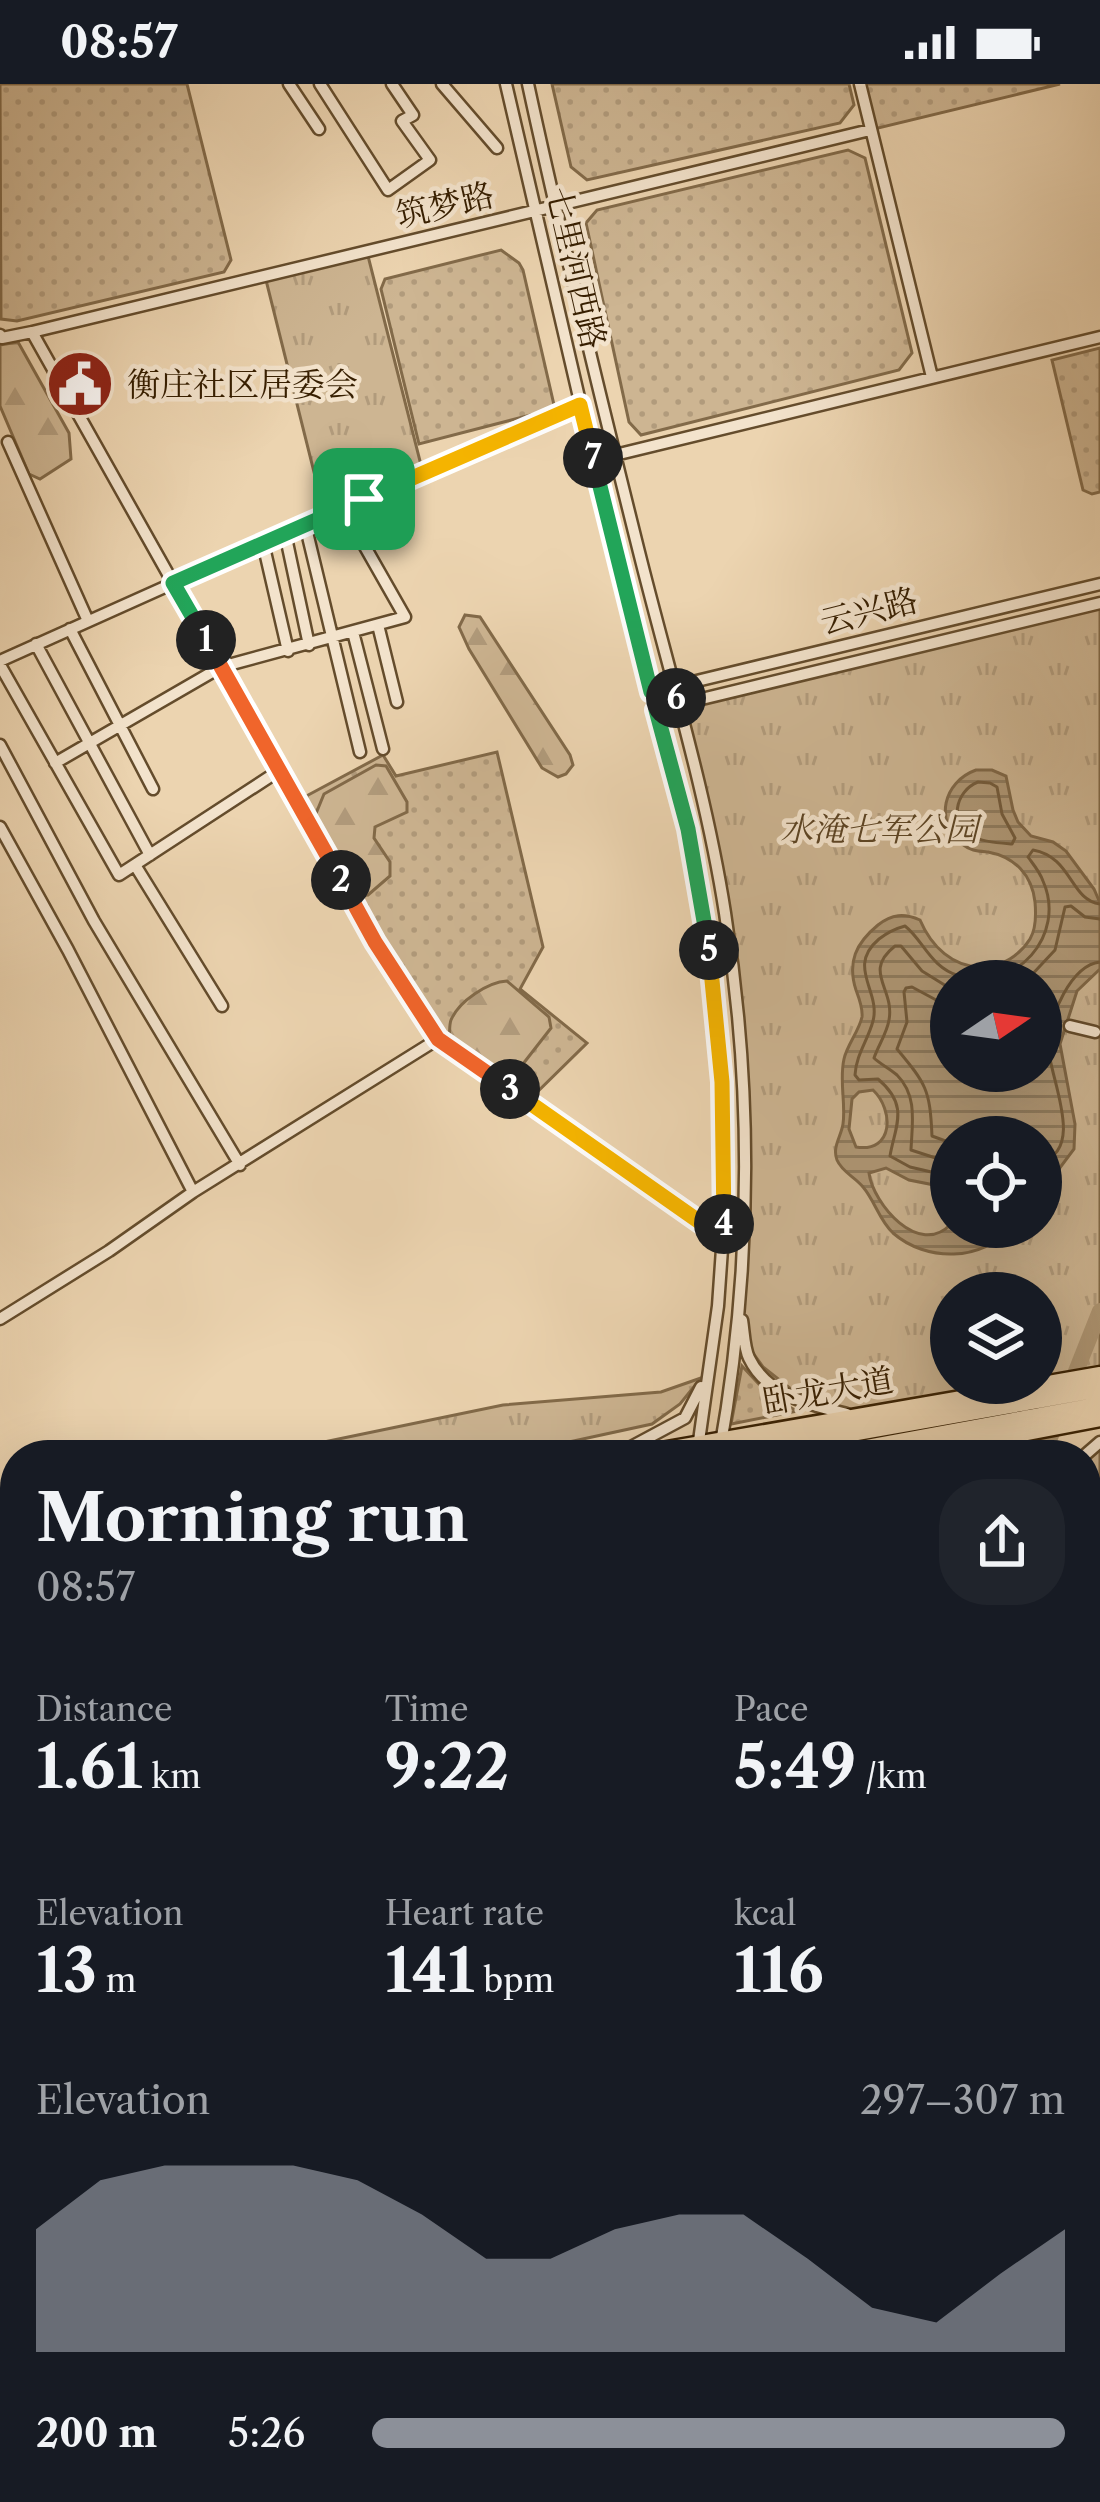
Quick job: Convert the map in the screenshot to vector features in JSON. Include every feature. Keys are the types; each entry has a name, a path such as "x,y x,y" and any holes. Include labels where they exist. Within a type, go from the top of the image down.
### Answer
{"highway":[{"name":"卧龙大道","path":"763,1440 856,1417 1100,1375"},
{"path":"785,1440 1100,1389"},
{"path":"910,1440 1100,1405"},
{"path":"984,1440 1100,1418"}],"street":[{"path":"289,84 319,129"},
{"path":"320,84 388,190 430,160 401,121 412,115 392,84"},
{"path":"442,84 497,148"},
{"name":"七里河西路","path":"506,84 580,405 688,829 710,955 726,1192 699,1440"},
{"name":"七里河西路","path":"528,84 705,811 725,912 740,1032 747,1200 724,1440"},
{"path":"860,84 932,377"},
{"name":"筑梦路","path":"0,335 32,332 870,130"},
{"path":"32,332 375,942 438,1039 724,1239"},
{"path":"615,455 1100,337"},
{"path":"280,770 119,875 0,663 580,405"},
{"path":"8,442 88,621"},
{"path":"56,763 221,667 405,617 343,508"},
{"path":"305,524 360,752"},
{"path":"285,533 309,645"},
{"path":"263,543 288,651"},
{"name":"云兴路","path":"651,692 1100,584"},
{"name":"云兴路","path":"656,710 1100,603"},
{"path":"378,625 397,702"},
{"path":"70,629 153,788"},
{"path":"353,632 383,749"},
{"path":"36,644 150,855"},
{"path":"0,745 94,921 240,1165"},
{"path":"0,827 193,1192"},
{"path":"135,865 222,1006"},
{"path":"1070,1026 1095,1032"},
{"path":"0,1319 438,1039"},
{"path":"740,1310 749,1358 766,1379 794,1400 856,1417"},
{"path":"644,1440 685,1418 699,1396 713,1343"},
{"path":"1016,1440 1020,1433"}],"green space":[{"path":"0,84 187,84 231,260 224,272 17,321 1,319"},
{"path":"552,84 849,84 854,105 840,123 587,180 571,167"},
{"path":"860,84 1060,84 870,130"},
{"path":"848,150 865,158 912,353 899,370 641,435 629,422 586,223 597,210"},
{"path":"501,250 523,270 554,405 550,410 419,444 381,289 385,279"},
{"path":"367,252 423,473 325,516 265,276"},
{"path":"18,342 69,433 71,459 40,479 29,474 0,406 0,345"},
{"path":"1100,348 1100,492 1092,494 1083,490 1052,360"},
{"name":"水淹七军公园","path":"1100,603 1100,1375 1062,1382 1062,1272 930,1272 932,1404 856,1417 796,1393 763,1367 750,1349 740,1310 747,1139 725,912 677,705"},
{"path":"465,615 480,617 570,755 573,765 566,774 558,777 542,768 469,649 459,627"},
{"path":"497,752 543,947 520,989 587,1043 528,1101 438,1039 297,801 383,755 396,776"},
{"path":"376,765 386,766 407,802 407,812 375,827 374,838 390,862 390,876 368,895 357,896 315,816 324,794"},
{"path":"507,981 549,1017 551,1028 512,1078 504,1079 449,1039 451,1020 460,1006 483,989"},
{"path":"742,1366 771,1397 797,1411 731,1424"},
{"path":"701,1378 680,1404 652,1424 578,1440 334,1440 503,1405 661,1392"}],"water":[{"path":"976,770 1006,776 1018,822 1031,836 1066,851 1100,903 1100,969 1077,991 1062,1038 1062,960 1008,960 1032,935 1033,892 1014,863 965,846 953,835 945,814 956,783"},
{"path":"903,916 920,920 944,954 955,960 930,960 930,1092 1062,1092 1062,1055 1075,1124 1074,1149 1062,1165 1062,1116 930,1116 930,1184 886,1168 869,1173 888,1212 912,1231 930,1234 930,1248 982,1248 954,1254 921,1249 893,1233 863,1187 839,1164 836,1151 843,1124 844,1059 862,1017 853,980 859,946 883,921","holes":["873,1090 887,1118 884,1137 869,1147 856,1147 849,1129 852,1099 859,1092"]}],"waterway":[{"path":"1069,1389 1100,1311"},
{"path":"1049,1440 1058,1418"}],"place":[{"name":"衡庄社区居委会","path":"80,384"}],"route":[{"path":"580,405 651,692 672,686 677,705 656,710 688,829 710,955 722,1082 724,1239 438,1039 375,942 173,583 364,499 580,405"}]}
